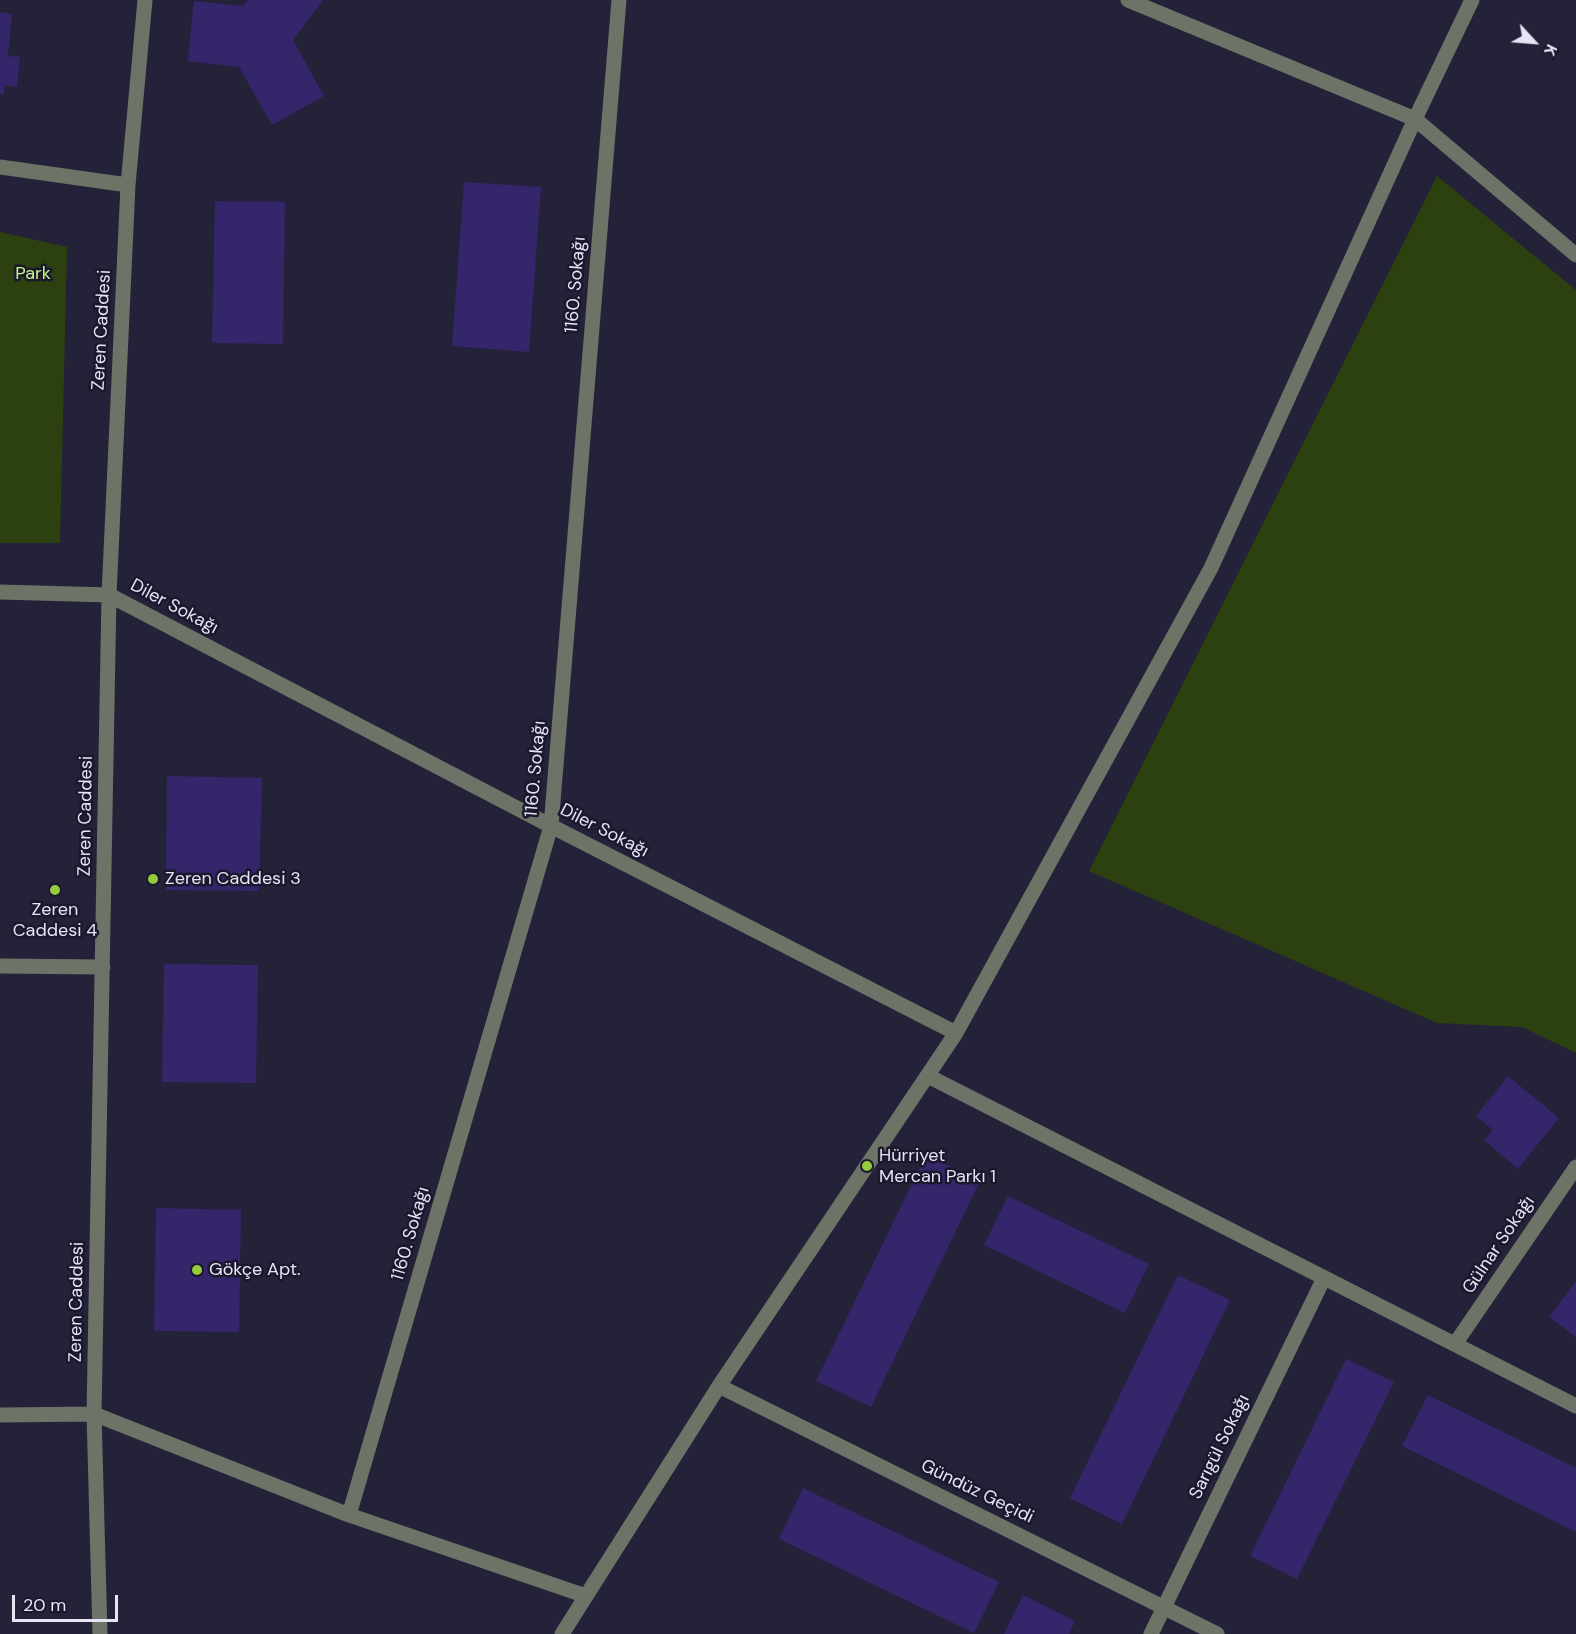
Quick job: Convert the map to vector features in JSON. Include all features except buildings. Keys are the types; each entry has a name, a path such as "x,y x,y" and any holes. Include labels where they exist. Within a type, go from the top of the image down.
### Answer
{"street":[{"name":"Zeren Caddesi","path":"100,1634 94,1414 109,595 128,184 145,0"},
{"name":"1160. Sokağı","path":"349,1515 551,826 619,0"},
{"path":"1128,0 1415,119 1576,255"},
{"path":"562,1634 719,1386 956,1033 1211,568 1415,119 1472,0"},
{"path":"0,167 128,184"},
{"path":"0,592 109,595"},
{"name":"Diler Sokağı","path":"109,595 551,826 956,1033"},
{"path":"0,966 103,968"},
{"path":"928,1076 1576,1406"},
{"name":"Gülnar Sokağı","path":"1455,1344 1576,1167"},
{"name":"Sarıgül Sokağı","path":"1151,1634 1324,1278"},
{"name":"Gündüz Geçidi","path":"719,1386 1217,1634"},
{"path":"0,1415 94,1414 349,1515 586,1596"}],"green space":[{"path":"1437,176 1576,290 1576,1053 1522,1027 1437,1023 1089,871"},
{"name":"Park","path":"0,232 67,247 60,543 0,543"}],"place":[{"name":"Zeren Caddesi 3","path":"153,879"},
{"name":"Zeren Caddesi 4","path":"55,890"},
{"name":"Hürriyet Mercan Parkı 1","path":"867,1166"},
{"name":"Gökçe Apt.","path":"197,1270"}]}
